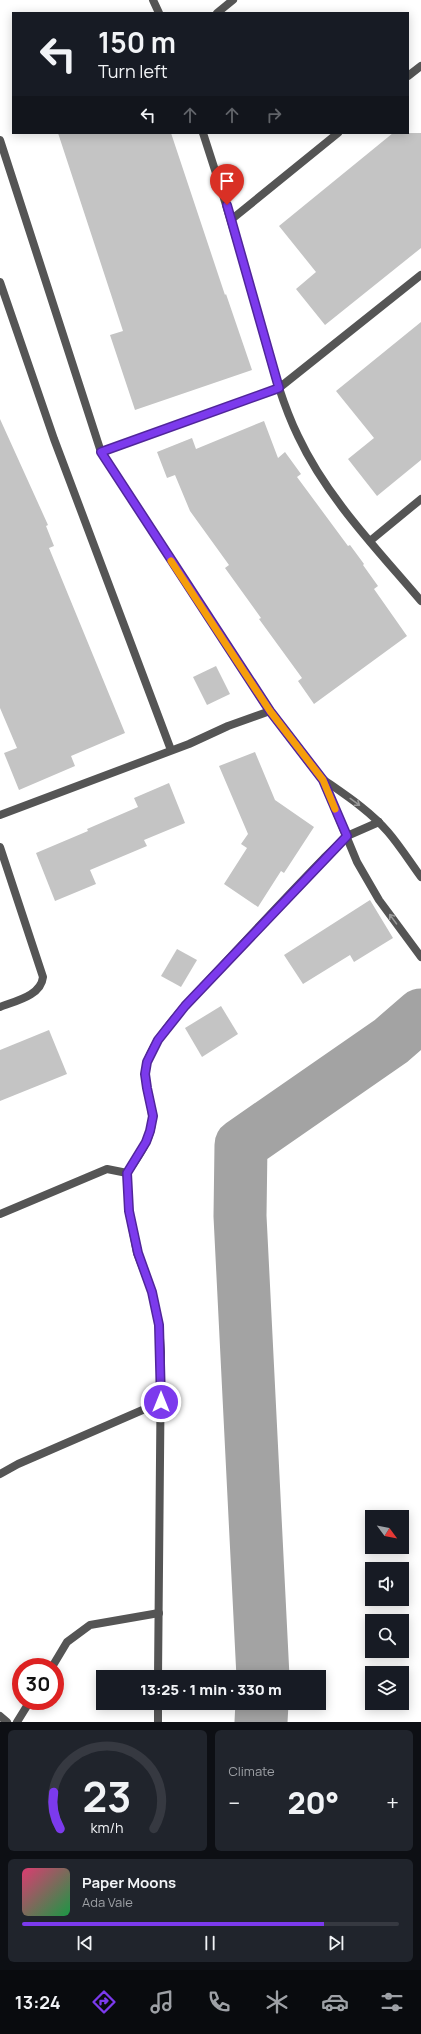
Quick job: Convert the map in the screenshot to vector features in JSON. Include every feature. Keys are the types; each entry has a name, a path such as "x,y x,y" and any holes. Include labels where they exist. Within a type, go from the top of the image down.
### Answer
{"street":[{"path":"153,0 159,12"},
{"path":"218,12 233,0"},
{"path":"409,75 421,66"},
{"path":"203,134 232,220 279,388 298,436 326,486 421,601"},
{"path":"232,220 337,134"},
{"path":"0,140 101,452 270,711 323,780 357,862 379,900 418,954"},
{"path":"101,452 279,388 421,275"},
{"path":"0,282 54,439 171,750"},
{"path":"370,541 421,499"},
{"path":"0,815 189,744 228,726 270,711"},
{"path":"323,780 358,804 379,822 421,877"},
{"path":"158,1670 161,1402 159,1325 152,1292 138,1253 129,1211 127,1173 146,1142 153,1116 145,1074 147,1062 158,1040 185,1006 347,836 379,822"},
{"path":"0,847 43,977 42,984 32,994 0,1007"},
{"path":"0,1214 108,1169 127,1173"},
{"path":"0,1474 18,1464 161,1402"},
{"path":"57,1658 67,1642 90,1626 159,1613"},
{"path":"17,1722 24,1710"},
{"path":"158,1710 158,1722"},
{"path":"0,1716 7,1722"}],"building":[{"path":"421,133 421,248 325,325 296,289 316,272 279,226 392,134"},
{"path":"58,134 171,134 225,295 226,294 252,370 135,410 110,335 123,331"},
{"path":"421,322 421,460 377,496 348,459 374,438 336,391"},
{"path":"0,419 48,525 46,526 54,546 49,548 125,733 71,756 75,766 19,790 4,753 17,748 0,708"},
{"path":"264,421 278,458 285,452 301,474 297,477 348,546 350,545 364,564 363,565 378,586 374,589 407,636 314,704 298,681 302,678 259,619 261,618 225,568 229,565 190,511 175,475 167,478 157,452 192,438 196,449"},
{"path":"216,666 230,694 207,705 193,677"},
{"path":"255,752 275,800 314,827 284,873 281,871 258,907 224,884 247,848 241,844 248,834 219,766"},
{"path":"169,783 185,823 144,840 147,846 90,870 96,884 55,901 36,853 88,831 87,829 138,807 134,798"},
{"path":"370,900 393,938 354,962 350,955 303,984 284,955"},
{"path":"177,949 197,960 181,987 161,976"},
{"path":"221,1006 238,1034 202,1057 185,1028"},
{"path":"49,1030 67,1074 0,1101 0,1050"}],"waterway":[{"path":"263,1670 240,1216 241,1145 391,1041 421,1015"},
{"path":"261,1722 262,1710"}],"slow traffic":[{"path":"171,561 270,711 323,780 335,809"}],"route":[{"path":"161,1402 161,1352 159,1325 152,1292 138,1253 129,1211 127,1173 146,1142 153,1116 145,1074 147,1062 158,1040 185,1006 303,880 347,836 323,780 270,711 101,452 279,388 227,205"}]}
